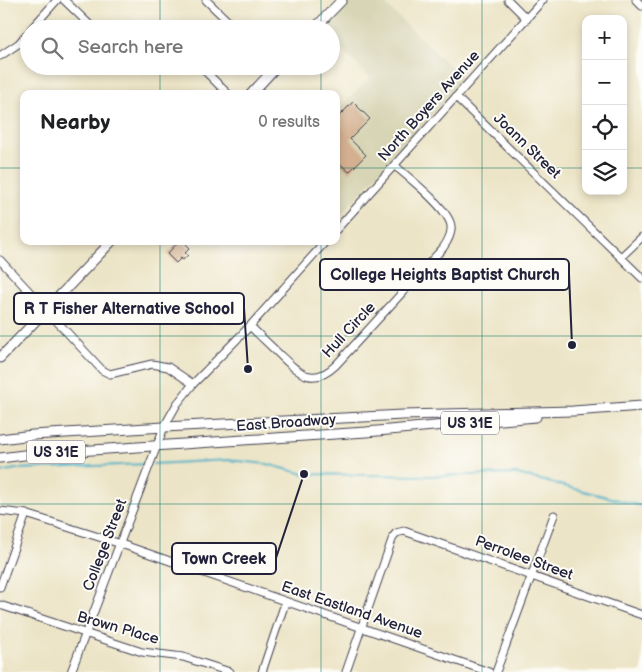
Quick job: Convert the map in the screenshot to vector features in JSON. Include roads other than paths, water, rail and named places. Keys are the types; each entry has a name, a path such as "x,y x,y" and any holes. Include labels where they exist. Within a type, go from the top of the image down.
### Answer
{"main road":[{"path":"323,20 342,0"},
{"path":"256,90 269,75"},
{"path":"0,358 108,245"},
{"name":"East Broadway","path":"0,458 158,445 366,432 642,406"},
{"name":"East Broadway","path":"1,438 164,427 403,416 555,413"}],"street":[{"path":"39,20 57,0"},
{"path":"64,0 85,20"},
{"path":"206,0 227,20"},
{"path":"508,0 527,19"},
{"name":"North Boyers Avenue","path":"340,226 544,0"},
{"path":"636,0 642,6"},
{"path":"0,56 20,42"},
{"path":"209,75 224,90"},
{"name":"Joann Street","path":"456,97 642,278"},
{"name":"Hull Circle","path":"250,326 297,372 312,376 322,376 336,365 443,248 451,234 450,219 439,206 394,165"},
{"path":"621,257 642,236"},
{"path":"0,260 102,370 110,374 152,364 168,367 192,384 250,326 322,245"},
{"name":"College Street","path":"72,672 164,427 177,404 192,384"},
{"name":"East Eastland Avenue","path":"0,511 26,514 121,544 286,603 489,672"},
{"path":"0,587 26,514"},
{"path":"496,672 554,515"},
{"name":"Perrolee Street","path":"361,627 393,537 396,533 404,530 642,615"},
{"path":"262,672 286,603"},
{"name":"Brown Place","path":"0,605 142,652 183,657 230,672"},
{"path":"346,672 361,627"}],"waterway":[{"path":"153,464 228,460 267,464 304,474 427,476 517,474 642,506"},
{"path":"0,472 16,469 148,464"}],"place":[{"name":"College Heights Baptist Church","path":"572,345"},
{"name":"R T Fisher Alternative School","path":"248,369"},
{"name":"Town Creek","path":"304,474"}]}
